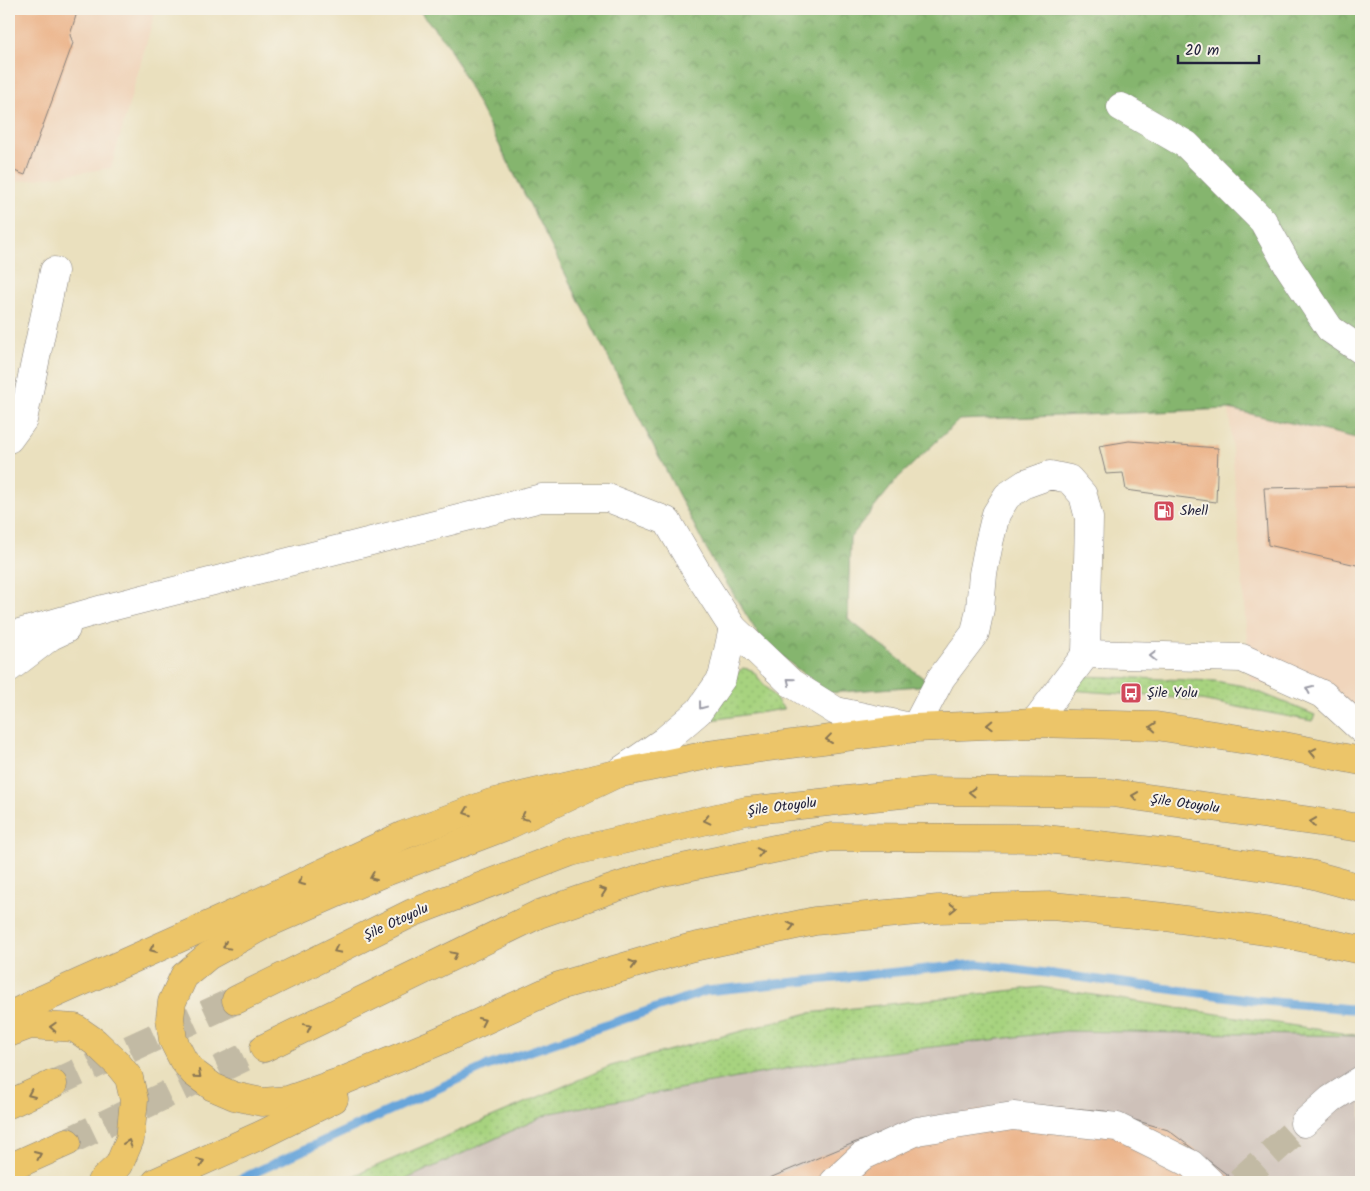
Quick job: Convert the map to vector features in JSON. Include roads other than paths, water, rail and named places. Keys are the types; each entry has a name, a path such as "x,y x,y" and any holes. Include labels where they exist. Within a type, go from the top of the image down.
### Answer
{"main road":[{"path":"9,1016 404,835 491,802 708,755 915,728 1034,723 1156,726 1278,745 1361,761"},
{"path":"616,774 504,827 378,875 272,922 208,956 184,976 172,1002 170,1018 173,1040 183,1060 194,1073 213,1087 234,1096 262,1102 288,1100 345,1080 437,1042 559,986 689,948 815,921 948,908 1061,907 1165,917 1286,934 1361,950"},
{"name":"Şile Otoyolu","path":"236,1000 412,913 571,852 746,811 928,791 1112,793 1361,828"},
{"path":"264,1048 539,914 658,872 832,837 1037,838 1179,854 1310,874 1361,888"},
{"path":"9,1033 30,1025 75,1028 95,1042 117,1063 129,1078 134,1100 130,1139 119,1165 101,1182"},
{"path":"156,1182 261,1135 348,1092 437,1042"},
{"path":"9,1104 53,1084"},
{"path":"9,1168 67,1142"}],"street":[{"path":"1121,107 1186,145 1263,221 1287,264 1330,329 1361,350"},
{"path":"9,439 23,420 54,271"},
{"path":"9,636 103,609 541,498 608,498 667,521 733,628 791,682 836,711 915,728 941,678 975,633 987,551 996,514 1006,496 1025,484 1050,475 1069,479 1083,494 1089,518 1086,654 1034,723"},
{"path":"9,668 51,636 103,609"},
{"path":"616,774 664,741 699,711 722,678 733,628"},
{"path":"1086,654 1242,658 1324,695 1361,728"},
{"path":"1304,1123 1331,1099 1361,1080"},
{"path":"834,1182 861,1157 918,1131 1012,1116 1117,1127 1191,1164 1210,1182"}],"waterway":[{"path":"234,1182 487,1066 706,991 977,964 1254,1000 1361,1010"}],"tunnel":[{"path":"53,1084 236,1000"},
{"path":"67,1142 264,1048"},
{"path":"1239,1182 1304,1123"}],"place":[{"name":"Shell","path":"1164,511"},
{"name":"Şile Yolu","path":"1131,693"}]}
